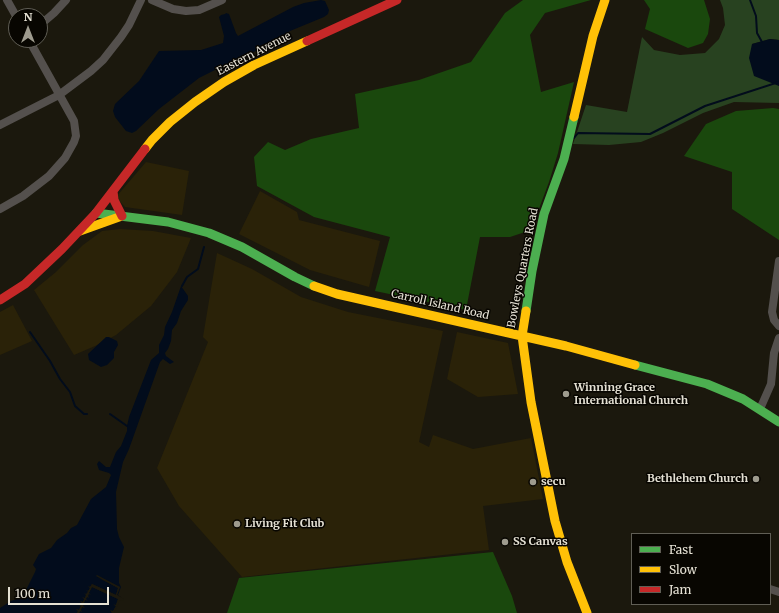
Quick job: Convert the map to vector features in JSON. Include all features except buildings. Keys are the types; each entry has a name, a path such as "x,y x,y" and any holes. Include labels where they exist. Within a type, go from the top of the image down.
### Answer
{"street":[{"path":"48,18 57,11 66,0"},
{"path":"0,125 59,95 91,71 103,60 129,25 141,0"},
{"path":"152,0 173,9 186,12 197,11 222,0"},
{"name":"Eastern Avenue","path":"0,300 26,284 43,268 96,213 162,129 210,90 238,73 268,58 397,0"},
{"name":"Bowleys Quarters Road","path":"587,613 567,562 555,521 532,402 522,336 532,271 544,214 564,159 592,36 605,0"},
{"path":"0,209 23,196 43,182 55,171 65,158 74,142 76,131 74,121 34,48"},
{"path":"78,232 122,216 114,200 113,191"},
{"name":"Carroll Island Road","path":"96,213 168,222 208,233 242,247 300,280 337,294 598,354 707,384 730,393 760,409 779,422"},
{"path":"779,262 772,312 774,320 779,326"},
{"path":"760,409 771,384 774,353 779,338"}],"shaded area":[{"path":"146,162 189,171 182,215 125,207 116,197"},
{"path":"260,191 297,212 299,220 380,241 369,287 310,270 239,234"},
{"path":"120,229 153,231 191,238 177,272 151,306 116,335 74,355 34,290 56,272 83,245 102,231"},
{"path":"217,253 252,269 301,297 348,312 443,331 419,442 429,447 433,435 473,449 531,438 543,499 483,506 489,550 242,577 179,506 157,468 208,342 203,337"},
{"path":"13,305 32,341 0,355 0,312"},
{"path":"457,332 508,343 518,394 478,397 447,379"}],"green space":[{"path":"523,0 591,0 545,13 530,35 541,92 574,82 558,153 531,230 510,237 480,237 466,310 375,291 390,237 314,217 257,186 254,157 268,142 285,150 311,139 359,128 355,94 419,80 471,62 505,13"},
{"path":"644,0 704,0 710,19 708,34 703,43 688,48 645,29 650,9"},
{"path":"720,0 779,0 779,40 770,39 752,44 779,86 779,103 734,102 703,113 641,142 609,145 573,144 586,105 627,112 642,37 654,50 680,55 705,53 719,39 725,25 723,8"},
{"path":"773,108 779,109 779,240 732,209 732,172 684,156 706,124 736,111"},
{"path":"493,552 512,596 517,613 227,613 239,578"}],"water":[{"path":"321,0 325,1 329,10 328,14 324,17 290,31 279,38 262,45 258,50 199,78 159,109 136,131 132,133 126,131 115,117 113,111 115,104 139,81 159,51 201,50 223,43 224,36 219,17 221,15 226,13 229,14 238,36 293,7 304,3"},
{"path":"770,39 779,40 779,86 754,76 749,58 752,44"},
{"path":"181,286 188,296 188,300 172,330 171,341 165,353 166,356 174,362 170,364 163,359 160,362 123,462 116,492 117,529 124,547 119,568 119,583 121,587 118,595 122,598 117,595 120,587 97,577 118,588 116,595 92,584 90,587 88,586 90,588 83,602 80,601 82,603 79,610 76,609 78,611 77,613 0,613 0,608 11,601 20,598 25,592 35,572 36,569 33,565 39,554 51,548 57,540 77,525 91,499 106,487 111,475 99,470 97,464 99,461 106,467 110,467 116,452 121,446 127,431 129,417 151,360 159,353 159,345"},
{"path":"106,337 117,341 118,345 114,352 114,358 107,365 101,367 89,360 88,354"},
{"path":"92,587 118,599 116,605 114,605 116,606 113,611 111,611 112,613 79,613 82,607 85,608 82,606 87,597 89,597 87,596"}],"pier":[{"path":"97,575 120,587 117,595 124,599 123,601 120,600 114,613 112,613 110,610 113,611 116,606 113,604 116,605 118,599 92,587 89,593 91,595 89,594 89,598 87,597 86,599 88,601 85,600 85,605 84,604 83,606 85,608 82,607 82,612 80,611 77,613 78,611 76,609 79,610 81,606 79,605 82,603 80,601 83,602 84,599 82,597 85,598 86,595 84,593 86,594 88,592 86,590 88,591 90,588 88,586 90,587 92,584 116,595 118,588 96,576"}],"waterway":[{"path":"750,0 756,16 757,33 762,42"},
{"path":"574,138 578,133 650,134 705,106 779,82"},
{"path":"182,286 187,277 198,269 204,247"},
{"path":"30,332 70,392 75,406 84,414 87,414"},
{"path":"110,414 127,426"}],"traffic: fast":[{"path":"526,311 532,271 544,214 564,159 574,117"},
{"path":"96,213 168,222 209,233 242,247 314,286"},
{"path":"635,365 707,384 743,399 779,422"}],"traffic: slow":[{"path":"574,117 593,36 605,0"},
{"path":"145,149 170,122 224,82 254,65 307,41"},
{"path":"80,231 119,217"},
{"path":"314,286 337,294 566,346 635,365"},
{"path":"526,311 522,336 531,402 555,521 567,562 587,613"}],"traffic: jam":[{"path":"307,41 397,0"},
{"path":"0,300 25,284 62,249 96,213 145,149"},
{"path":"113,191 114,200 122,216"}],"place":[{"name":"Winning Grace International Church","path":"566,394"},
{"name":"Bethlehem Church","path":"756,479"},
{"name":"secu","path":"533,482"},
{"name":"Living Fit Club","path":"237,524"},
{"name":"SS Canvas","path":"505,542"}]}
